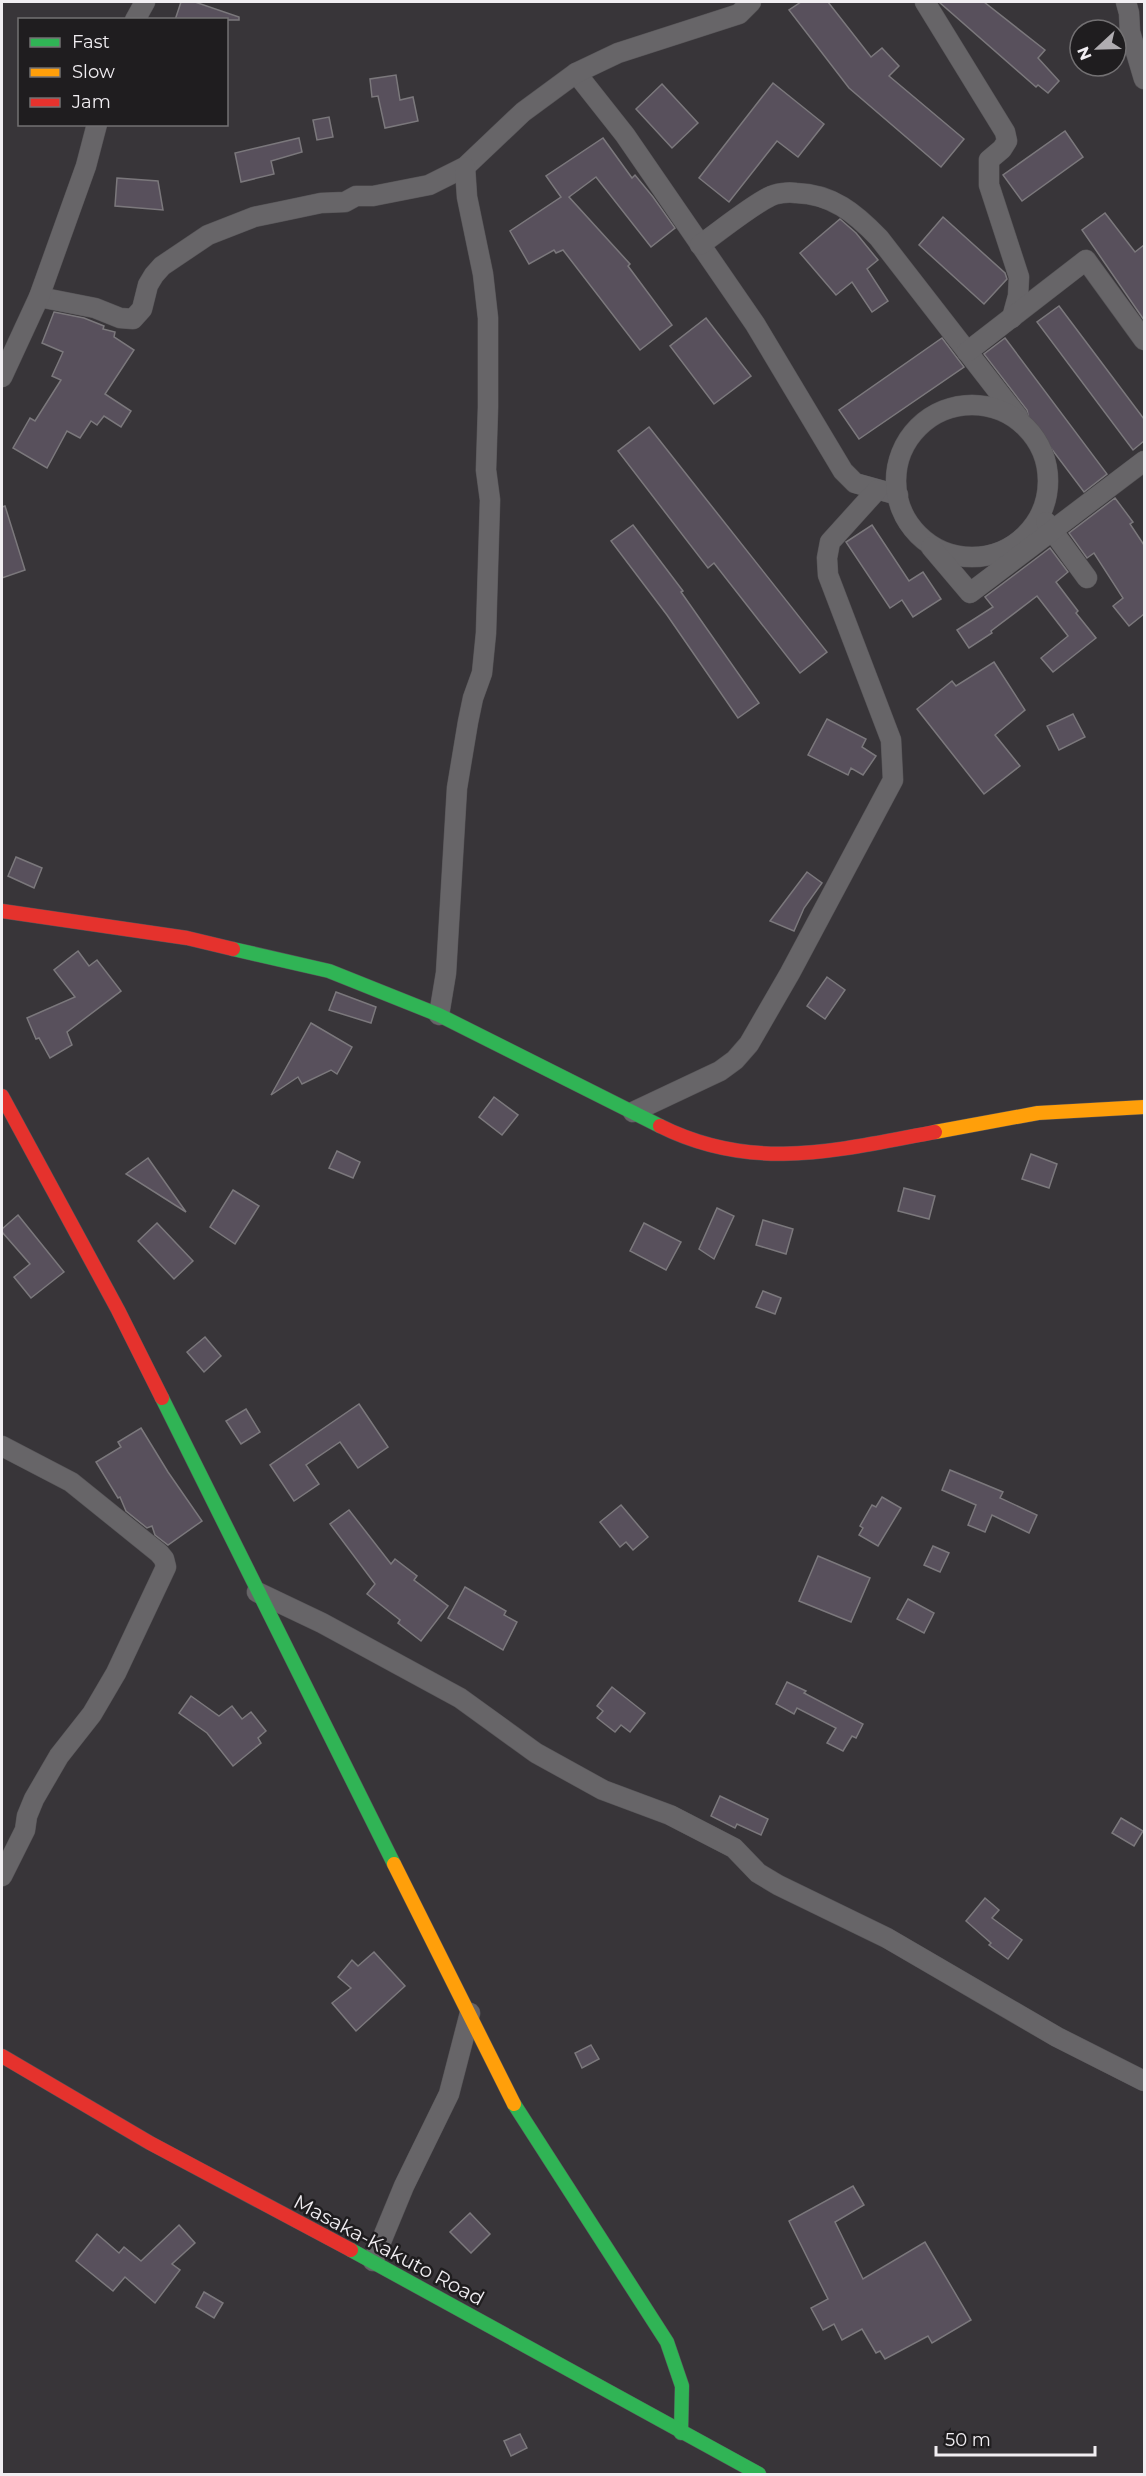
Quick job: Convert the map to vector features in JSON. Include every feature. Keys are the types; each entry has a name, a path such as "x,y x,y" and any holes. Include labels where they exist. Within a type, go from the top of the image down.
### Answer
{"main road":[{"path":"2,911 187,938 319,969 439,1016 664,1128 711,1146 754,1154 789,1155 916,1136 1038,1113 1144,1107"},
{"path":"2,1096 118,1310 521,2118 667,2343 683,2382 685,2399 681,2433"},
{"name":"Masaka-Kakuto Road","path":"2,2056 150,2143 373,2261 757,2474"}],"street":[{"path":"136,18 145,2"},
{"path":"39,297 95,308 120,318 133,319 142,309 148,285 162,266 208,235 254,217 321,203 345,202 356,196 373,196 429,185 465,167 523,112 576,73 618,53 739,14 751,2"},
{"path":"925,2 1005,132 1007,141 1002,149 989,160 988,171 989,185 1019,278 1018,296 1012,318"},
{"path":"1126,2 1130,14 1130,32 1144,79"},
{"path":"576,73 625,135 755,324 843,471 855,483 898,495"},
{"path":"2,377 39,297 86,166 96,126"},
{"path":"439,1016 446,974 457,788 468,722 482,673 488,567 490,500 486,470 488,318 483,274 466,197 465,167"},
{"path":"700,245 770,196 811,193 835,201 857,216 879,238 1026,426 1038,443 1046,463 1048,483 1045,504 1036,522 1022,538 1005,549 986,556 965,556 945,551 927,541"},
{"path":"967,352 1086,260 1144,340"},
{"path":"1026,426 1009,414 990,406 969,405 949,408 930,417 915,430 904,448 898,468 898,495 902,508 912,527 927,541 970,593 1144,461"},
{"path":"633,1112 720,1071 735,1060 749,1044 790,973 893,780 891,740 828,575 827,558 830,543 877,490"},
{"path":"1040,514 1087,578"},
{"path":"2,1446 71,1482 159,1553 164,1559 166,1568 116,1673 92,1714 60,1756 34,1799 27,1816 25,1830 2,1876"},
{"path":"257,1592 322,1623 460,1698 536,1753 603,1790 670,1815 734,1848 758,1873 778,1885 887,1938 1058,2037 1144,2081"},
{"path":"373,2261 404,2186 449,2094 470,2013"}],"building":[{"path":"181,2 195,2 239,17 239,20 228,20 228,18 176,18"},
{"path":"801,2 828,2 871,57 882,48 899,66 889,76 964,139 941,167 849,88 789,10"},
{"path":"939,2 984,2 1045,50 1038,58 1059,81 1048,93 1038,85 1036,87"},
{"path":"396,75 400,100 413,97 418,121 385,128 378,96 372,97 370,79"},
{"path":"773,83 824,124 798,157 777,141 729,202 699,178"},
{"path":"662,84 698,123 672,148 636,109"},
{"path":"329,117 333,137 317,140 313,120"},
{"path":"1065,131 1083,157 1022,201 1003,175"},
{"path":"299,138 302,152 271,161 274,174 241,182 235,153"},
{"path":"603,138 632,178 635,175 675,228 651,247 596,177 569,197 630,264 628,266 672,325 640,350 563,250 556,253 554,250 529,264 510,231 561,197 546,176"},
{"path":"117,178 158,181 163,210 115,206"},
{"path":"1105,213 1135,252 1144,245 1144,320 1082,230"},
{"path":"943,217 1005,273 1007,279 984,304 919,245"},
{"path":"840,219 856,233 878,260 867,269 888,301 872,312 852,282 836,295 800,253"},
{"path":"1059,306 1144,419 1144,441 1133,450 1037,322"},
{"path":"54,312 84,318 104,326 103,329 115,332 114,337 134,350 105,394 131,411 121,427 104,416 97,425 91,421 80,438 67,431 47,468 13,448 30,418 35,421 61,380 52,376 63,352 42,343"},
{"path":"706,318 751,376 714,404 670,346"},
{"path":"942,338 964,367 859,439 839,410"},
{"path":"1005,338 1107,474 1084,492 1029,419 1027,410 984,354"},
{"path":"649,427 827,652 800,673 714,563 708,568 618,451"},
{"path":"1115,498 1133,522 1130,524 1144,545 1144,614 1129,626 1113,606 1123,598 1094,553 1087,558 1069,533"},
{"path":"5,506 25,570 2,578 2,507"},
{"path":"633,525 683,591 681,592 759,703 738,718 667,615 611,541"},
{"path":"872,525 909,581 923,572 941,599 913,617 902,600 890,608 846,542"},
{"path":"1050,548 1068,572 1056,582 1096,638 1053,672 1041,658 1068,636 1037,596 991,631 992,633 969,648 957,630 993,607 985,597"},
{"path":"994,662 1025,710 995,735 1020,766 984,794 917,709 952,681 956,686"},
{"path":"1073,714 1085,737 1059,750 1047,726"},
{"path":"827,719 866,739 862,747 876,756 863,775 851,768 848,775 808,755"},
{"path":"16,857 42,868 34,888 8,876"},
{"path":"807,872 822,883 804,908 794,931 770,921"},
{"path":"78,951 89,966 97,960 121,991 67,1032 72,1045 50,1058 39,1038 36,1039 27,1018 75,997 54,970"},
{"path":"827,977 845,990 825,1019 807,1006"},
{"path":"336,992 376,1007 371,1023 329,1010"},
{"path":"311,1023 352,1047 337,1074 331,1070 302,1084 298,1077 271,1095"},
{"path":"494,1097 518,1115 502,1135 479,1117"},
{"path":"337,1151 360,1162 353,1178 329,1168"},
{"path":"1031,1154 1057,1164 1049,1188 1022,1179"},
{"path":"148,1158 186,1212 126,1174"},
{"path":"904,1188 935,1196 929,1219 898,1211"},
{"path":"233,1190 259,1206 235,1244 210,1227"},
{"path":"717,1208 734,1216 714,1259 699,1249"},
{"path":"18,1215 64,1272 31,1298 14,1277 30,1264 2,1232 2,1229"},
{"path":"763,1220 793,1229 786,1254 756,1245"},
{"path":"157,1223 193,1261 174,1279 138,1241"},
{"path":"644,1223 681,1242 666,1270 630,1251"},
{"path":"763,1291 781,1298 775,1314 756,1307"},
{"path":"205,1337 221,1356 204,1372 187,1352"},
{"path":"359,1404 388,1447 358,1468 340,1442 306,1465 319,1484 294,1501 270,1465"},
{"path":"246,1409 260,1432 241,1444 226,1421"},
{"path":"141,1428 202,1521 168,1545 155,1535 152,1526 147,1528 126,1511 120,1497 118,1498 96,1462 121,1447 118,1442"},
{"path":"950,1470 1003,1492 1000,1498 1037,1515 1029,1533 992,1515 985,1532 968,1525 976,1505 942,1490"},
{"path":"882,1497 901,1508 878,1546 859,1535 863,1528 860,1526 872,1505 876,1507"},
{"path":"621,1505 648,1537 633,1550 626,1542 620,1547 600,1522"},
{"path":"349,1510 391,1564 395,1559 417,1576 414,1580 448,1606 421,1641 398,1623 400,1620 367,1594 375,1584 330,1524"},
{"path":"933,1546 949,1553 940,1572 924,1565"},
{"path":"818,1556 870,1578 851,1622 799,1601"},
{"path":"465,1587 506,1611 504,1615 517,1622 503,1650 448,1618"},
{"path":"908,1599 934,1613 924,1633 897,1619"},
{"path":"787,1682 863,1724 856,1738 852,1736 843,1751 827,1743 836,1728 797,1708 794,1714 776,1704"},
{"path":"612,1687 645,1713 630,1732 621,1725 615,1732 597,1718 603,1711 597,1706"},
{"path":"191,1696 219,1716 232,1706 242,1719 251,1712 266,1731 258,1738 261,1743 233,1766 207,1733 179,1713"},
{"path":"720,1796 768,1819 761,1835 737,1824 735,1828 711,1816"},
{"path":"1121,1818 1143,1831 1134,1846 1112,1833"},
{"path":"985,1898 999,1910 992,1918 1022,1940 1008,1959 989,1945 991,1943 966,1921"},
{"path":"374,1952 405,1986 356,2031 332,2003 351,1988 338,1977 352,1960 358,1966"},
{"path":"591,2045 599,2059 582,2068 575,2053"},
{"path":"853,2186 864,2205 835,2222 863,2279 925,2242 971,2320 932,2343 928,2336 885,2359 880,2351 876,2353 862,2329 842,2340 834,2324 823,2330 811,2308 828,2299 789,2221"},
{"path":"470,2213 490,2234 471,2253 450,2232"},
{"path":"179,2225 195,2243 172,2264 180,2270 155,2303 125,2277 113,2291 76,2261 97,2234 119,2253 124,2247 141,2261"},
{"path":"204,2292 223,2303 214,2318 196,2307"},
{"path":"520,2434 527,2448 511,2456 504,2441"}],"traffic: fast":[{"path":"233,949 329,971 439,1015 660,1126"},
{"path":"162,1398 394,1864"},
{"path":"514,2104 667,2342 682,2386 681,2433"},
{"path":"351,2250 759,2474"}],"traffic: slow":[{"path":"935,1132 1038,1113 1144,1107"},
{"path":"394,1864 514,2104"}],"traffic: jam":[{"path":"2,911 187,938 233,949"},
{"path":"2,1096 118,1310 162,1398"},
{"path":"660,1126 695,1140 729,1149 763,1153 830,1150 935,1132"},
{"path":"2,2056 150,2143 351,2250"}]}
